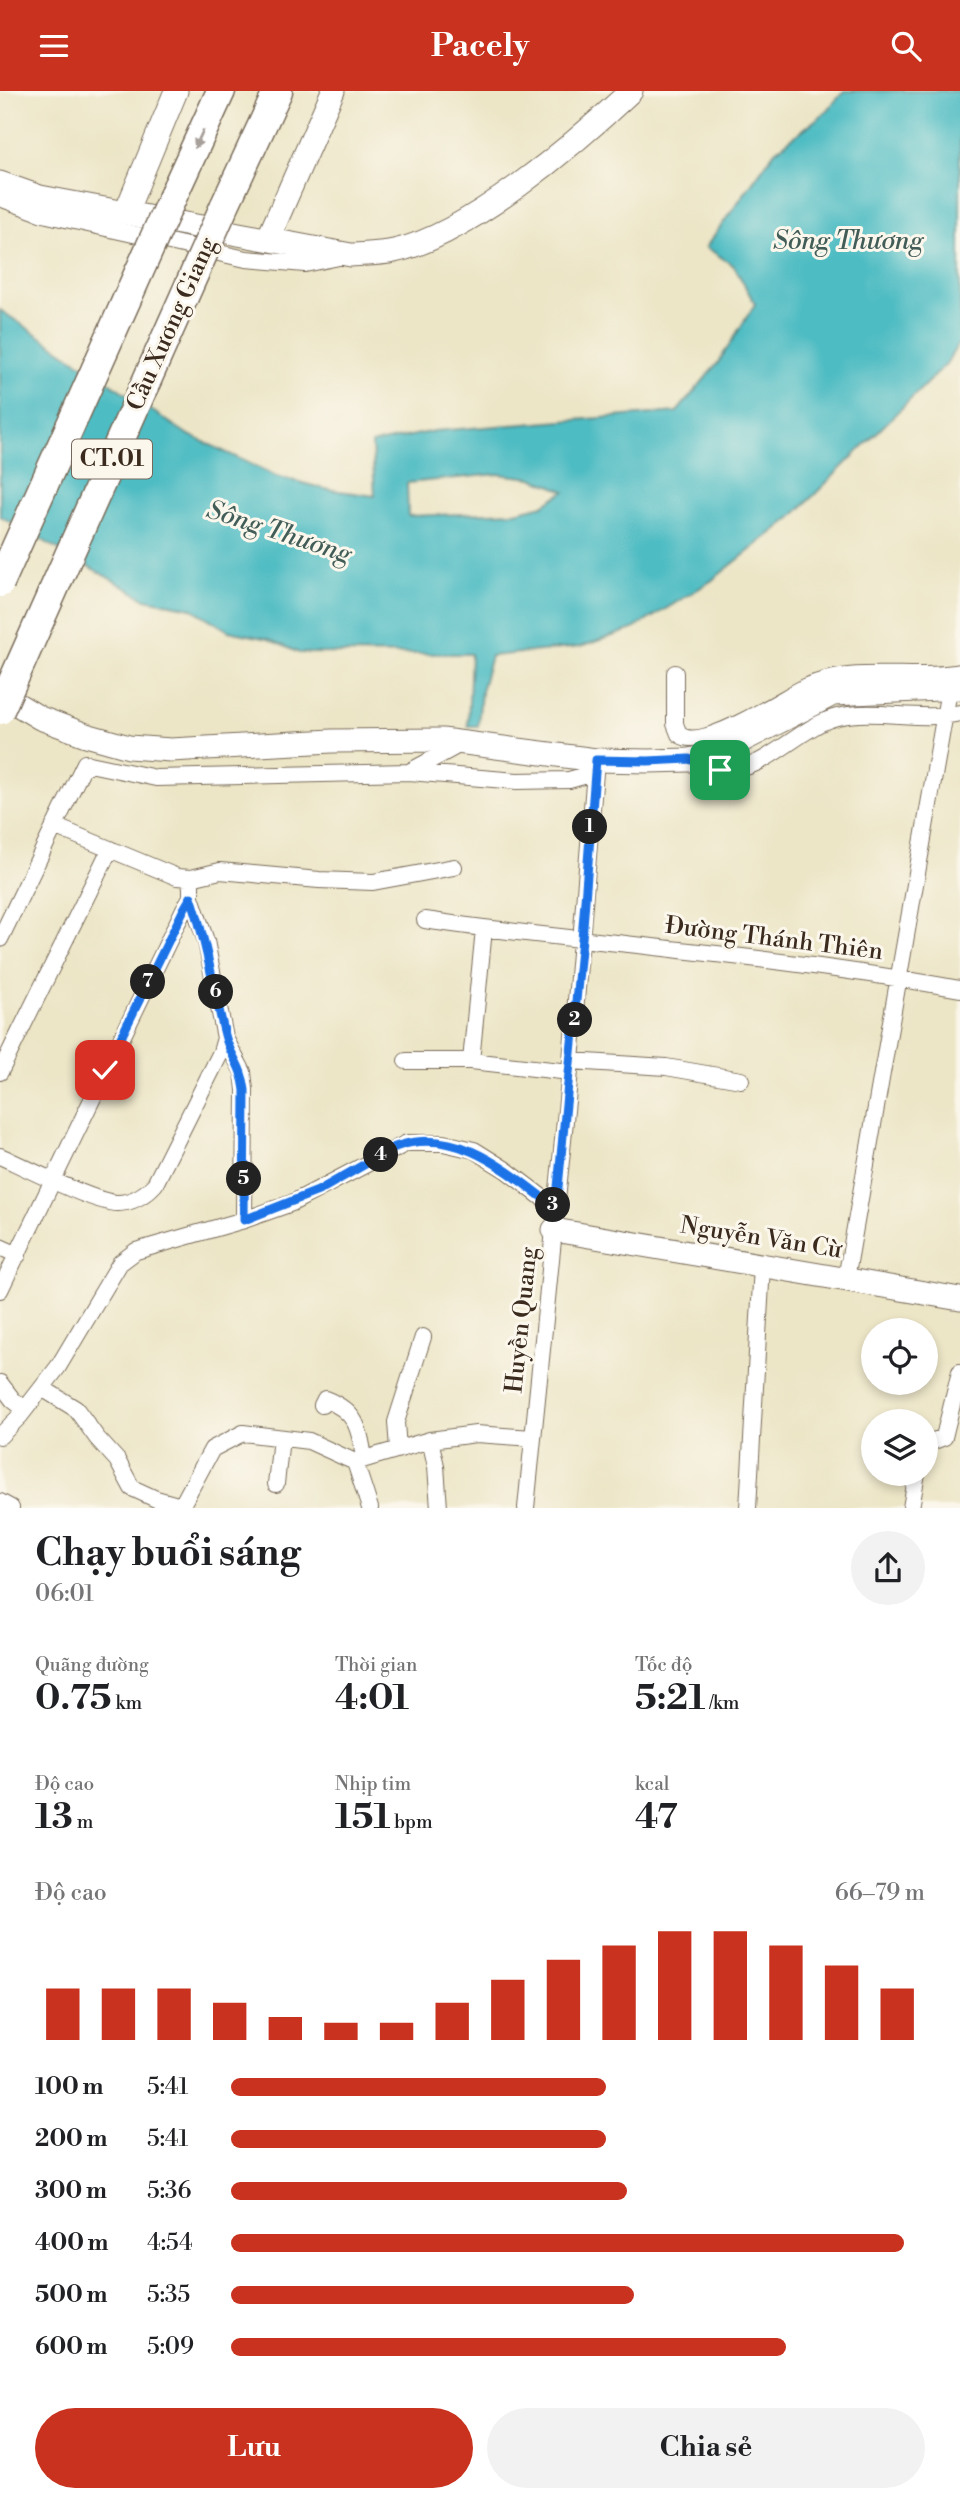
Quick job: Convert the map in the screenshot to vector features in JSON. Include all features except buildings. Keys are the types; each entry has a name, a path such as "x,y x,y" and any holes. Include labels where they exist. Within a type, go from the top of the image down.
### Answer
{"highway":[{"name":"CT.01","path":"0,583 222,91"},
{"name":"Cầu Xương Giang","path":"0,710 278,91"}],"street":[{"path":"125,212 176,91"},
{"path":"268,239 332,91"},
{"path":"0,198 43,214 246,259 305,264 351,255 394,251 415,245 460,223 498,200 631,91"},
{"path":"0,183 40,197 351,255"},
{"path":"675,673 676,729 683,737 690,739 723,732 820,681 843,677 922,676 956,683"},
{"path":"846,1279 956,683"},
{"path":"0,694 40,718 129,747 171,750 404,739 464,742 595,766 689,759 716,754 833,694 956,683"},
{"path":"689,759 720,770 744,767 785,746 815,726 837,717 877,714 899,717 952,715"},
{"path":"409,772 464,742"},
{"path":"0,939 84,764 156,778 409,772 517,781 569,780 595,766"},
{"name":"Huyền Quang","path":"526,1508 582,939 595,766"},
{"path":"54,826 177,877 191,878 220,871 373,882 454,867"},
{"path":"0,1072 110,849"},
{"path":"191,878 191,897 206,941 225,1038 243,1072 244,1220"},
{"path":"0,1290 191,897"},
{"name":"Đường Thánh Thiên","path":"425,920 900,978 960,989"},
{"path":"471,1061 484,929"},
{"path":"0,1156 114,1203 126,1202 147,1192 155,1184 221,1052 225,1038"},
{"path":"407,1061 666,1067 741,1080"},
{"path":"0,1436 58,1367 120,1263 136,1251 244,1220 318,1191 395,1147 407,1143 443,1143 474,1150 506,1170 555,1219"},
{"name":"Nguyễn Văn Cừ","path":"555,1219 762,1266 960,1299"},
{"path":"0,1247 18,1255"},
{"path":"748,1508 762,1266"},
{"path":"398,1449 396,1422 423,1337"},
{"path":"938,1439 944,1437 960,1372"},
{"path":"0,1383 13,1400 25,1409"},
{"path":"42,1388 76,1409 117,1460 132,1488 156,1499 186,1506 212,1450 243,1433 309,1441 360,1460 430,1440 476,1434 533,1439"},
{"path":"322,1405 326,1399 343,1406 352,1416 362,1441 360,1460 370,1508"},
{"path":"276,1484 281,1438"},
{"path":"430,1440 436,1467 439,1508"},
{"path":"911,1508 915,1486"},
{"path":"0,1502 12,1508"}],"water":[{"name":"Sông Thương","path":"844,91 960,91 960,341 946,364 791,518 711,581 633,629 580,647 491,656 481,691 478,726 468,726 471,654 299,653 268,639 229,631 191,608 146,599 0,516 0,310 187,434 276,476 325,489 375,496 372,444 434,431 677,412 718,363 755,304 734,266 706,247 775,151 826,112","holes":["498,474 532,478 565,491 543,505 515,512 408,516 407,483"]}],"route":[{"path":"105,1070 191,897 206,941 225,1038 243,1072 244,1220 318,1191 395,1147 407,1143 443,1143 474,1150 506,1170 556,1208 596,760 689,759 720,770"}]}
